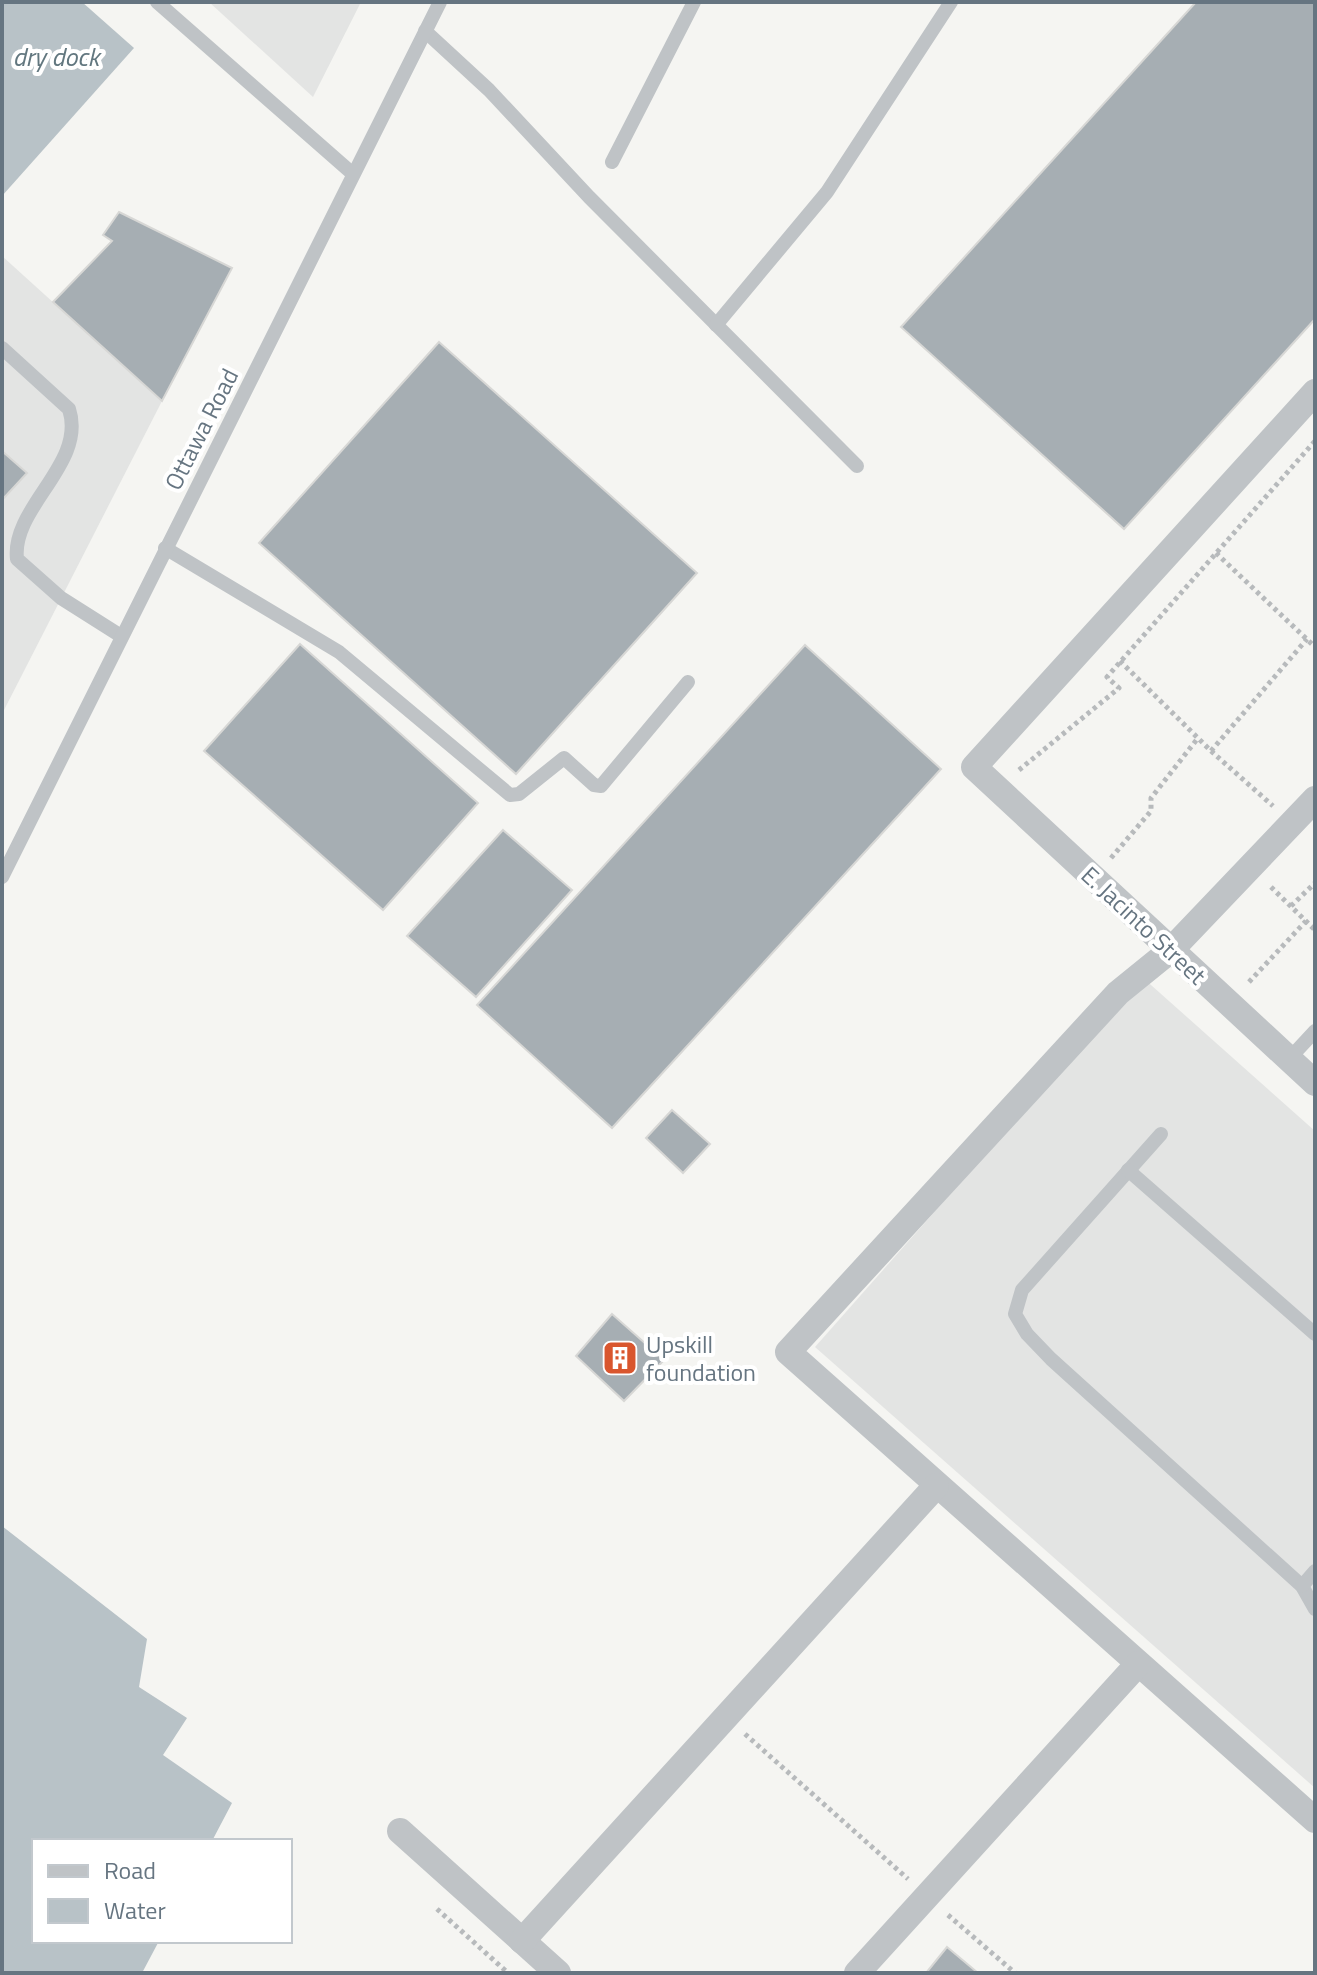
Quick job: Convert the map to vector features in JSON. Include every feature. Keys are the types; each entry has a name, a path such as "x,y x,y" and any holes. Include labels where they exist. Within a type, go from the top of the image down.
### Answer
{"street":[{"name":"E. Jacinto Street","path":"1313,398 974,767 1315,1083"},
{"path":"1315,799 1171,950 1118,993 788,1352 1315,1820"},
{"path":"522,1941 936,1486"},
{"path":"857,1973 1138,1664"},
{"path":"400,1831 558,1973"}],"lane":[{"path":"157,2 353,174"},
{"name":"Ottawa Road","path":"3,870 440,2"},
{"path":"612,162 694,2"},
{"path":"716,325 827,192 951,2"},
{"path":"425,31 489,90 857,466"},
{"path":"2,348 69,409 73,421 55,473 15,543 17,559 61,598 121,636"},
{"path":"165,548 339,652 510,795 519,794 564,758 594,785 601,786 688,682"},
{"path":"1289,1059 1315,1031"},
{"path":"1161,1134 1022,1290 1015,1314 1027,1334 1051,1359 1302,1586 1315,1609"},
{"path":"1128,1170 1315,1334"},
{"path":"1302,1586 1315,1571"}],"path":[{"path":"996,788 1119,688 1107,677 1315,441"},
{"path":"1216,553 1315,647"},
{"path":"1211,751 1307,639"},
{"path":"1120,661 1211,751 1292,822"},
{"path":"1093,878 1151,811 1151,798 1198,738"},
{"path":"1251,866 1315,930"},
{"path":"1291,906 1315,883"},
{"path":"1230,1004 1306,921"},
{"path":"727,1717 1015,1973"},
{"path":"437,1909 508,1973"}],"shaded area":[{"path":"209,2 361,2 313,97"},
{"path":"2,256 162,401 2,714"},
{"path":"1142,977 1315,1131 1315,1788 815,1347"}],"water":[{"name":"dry dock","path":"2,2 82,2 134,48 2,196"},
{"path":"2,1526 147,1639 139,1687 187,1718 163,1755 232,1803 213,1839 32,1839 32,1943 158,1943 142,1973 2,1973"}],"building":[{"path":"1196,2 1315,2 1315,319 1124,529 901,327"},
{"path":"119,212 232,268 162,401 53,302 112,241 103,235"},
{"path":"439,342 697,573 516,774 259,543"},
{"path":"2,451 27,473 2,500"},
{"path":"300,644 478,803 383,910 204,751"},
{"path":"805,645 941,769 612,1128 477,1005"},
{"path":"503,830 572,890 476,997 407,936"},
{"path":"672,1110 710,1144 683,1173 646,1138"},
{"name":"Upskill foundation","path":"612,1314 664,1360 624,1401 576,1356"},
{"path":"947,1947 978,1973 926,1973"}],"place":[{"name":"Upskill foundation","path":"620,1358"}]}
